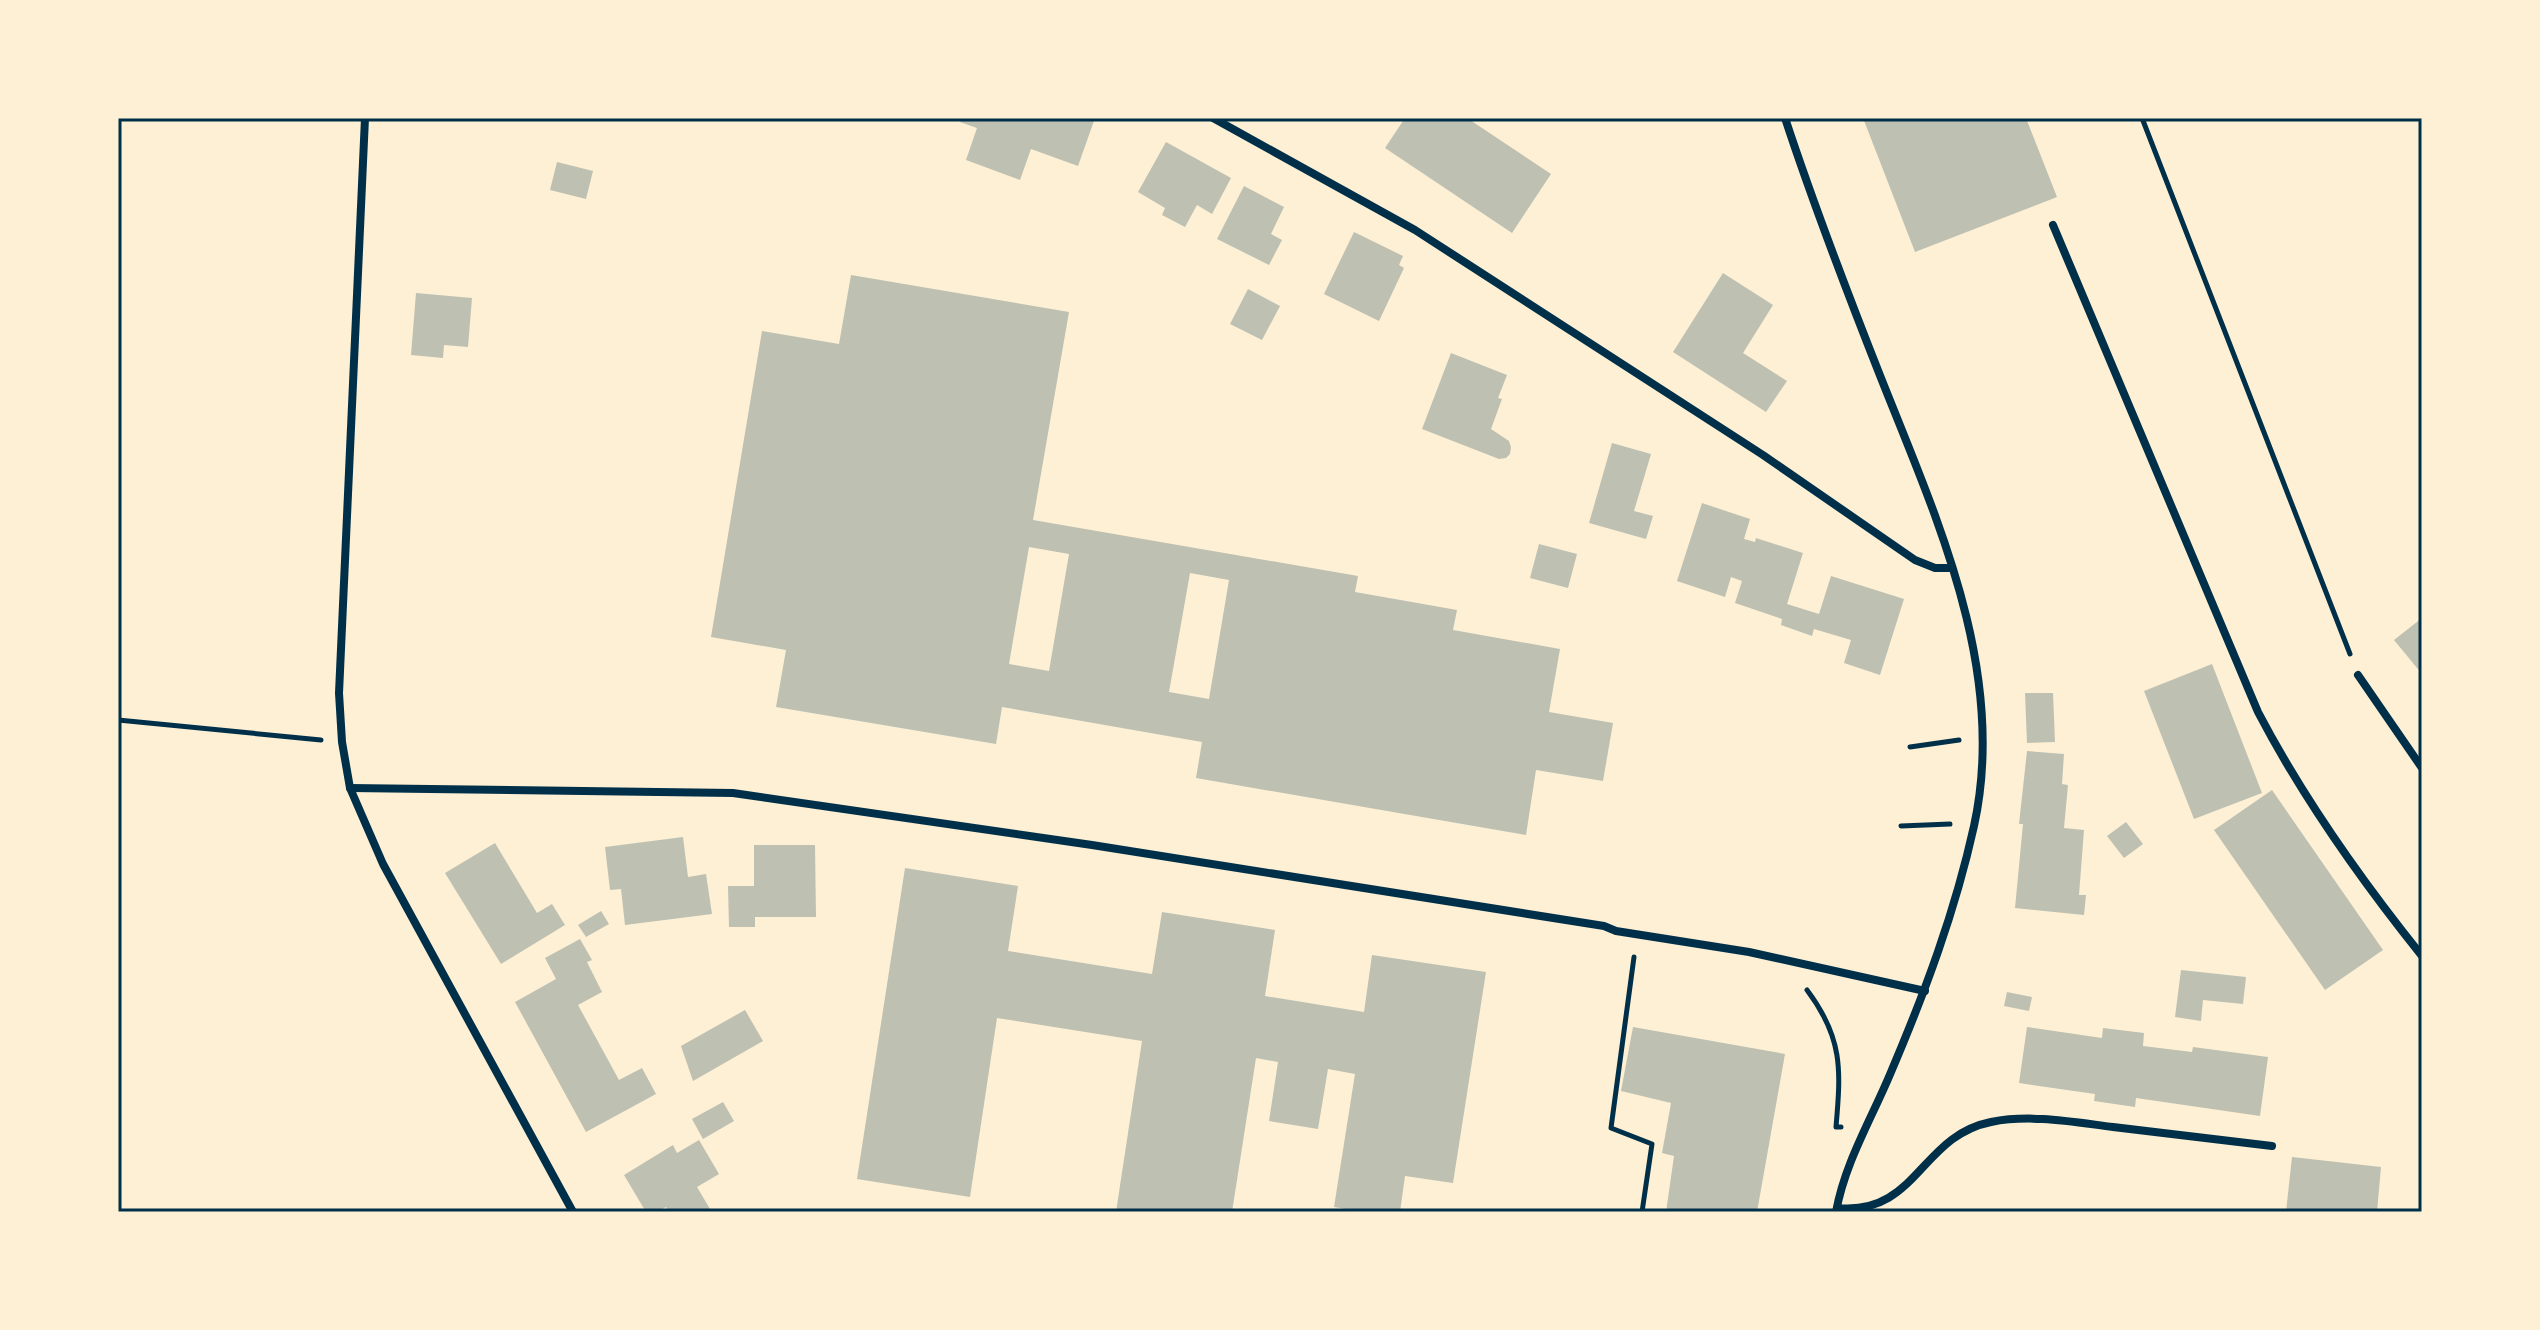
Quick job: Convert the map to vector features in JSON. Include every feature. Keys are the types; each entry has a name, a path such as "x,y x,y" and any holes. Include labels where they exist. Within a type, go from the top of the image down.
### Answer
{"street":[{"path":"365,118 339,693 342,742 350,788 383,864 573,1212"},
{"path":"1213,118 1428,239 1763,455 1915,560 1935,568 1952,568"},
{"path":"1785,118 1818,219 1937,520 1973,647 1981,690 1984,736 1975,823 1951,918 1925,991 1863,1131 1836,1210 1857,1210 1879,1204 1900,1193 1932,1155 1957,1136 1989,1122 2035,1118 2272,1146"},
{"path":"2053,225 2258,712 2281,755 2318,812 2422,956"},
{"path":"2358,675 2422,768"},
{"path":"350,788 733,793 1123,849 1589,924 1925,991"}],"path":[{"path":"2142,118 2358,675"},
{"path":"118,720 342,742"},
{"path":"1910,747 1984,736"},
{"path":"1901,826 1975,823"},
{"path":"1637,934 1611,1128 1652,1144 1642,1212"},
{"path":"1779,960 1825,1015 1837,1046 1840,1080 1836,1127"}],"building":[{"path":"958,118 1095,118 1078,166 1031,149 1020,180 966,160 977,128 960,122"},
{"path":"1405,118 1467,118 1551,174 1512,233 1385,148"},
{"path":"1863,118 2026,118 2057,197 1915,252"},
{"path":"1166,142 1231,178 1212,214 1197,205 1185,227 1162,215 1165,208 1138,192"},
{"path":"557,162 593,171 586,199 550,190"},
{"path":"1244,186 1284,207 1271,234 1282,240 1269,265 1217,239"},
{"path":"1354,232 1403,256 1399,265 1404,268 1379,321 1324,294"},
{"path":"1723,273 1773,305 1743,353 1787,381 1766,412 1673,352"},
{"path":"851,275 1069,312 1033,520 1358,576 1355,592 1457,610 1453,630 1560,649 1549,712 1613,723 1603,781 1536,770 1526,835 1196,778 1202,742 1002,707 996,744 776,707 786,650 711,637 762,331 839,344","holes":["1029,547 1069,554 1049,671 1009,664","1190,573 1229,580 1209,699 1169,692"]},
{"path":"1248,289 1280,306 1262,340 1230,324"},
{"path":"416,293 472,298 468,347 444,345 443,358 411,355"},
{"path":"1451,353 1507,375 1491,429 1509,441 1510,454 1506,458 1499,459 1422,429"},
{"path":"1612,443 1651,454 1634,511 1653,516 1646,539 1589,523"},
{"path":"1702,503 1750,519 1744,539 1755,542 1756,538 1803,553 1787,604 1819,614 1831,576 1904,599 1880,675 1844,663 1851,640 1814,629 1812,636 1781,625 1782,619 1735,603 1742,581 1731,577 1725,597 1677,581"},
{"path":"1539,544 1577,554 1568,588 1530,578"},
{"path":"2422,618 2422,674 2394,640"},
{"path":"2212,664 2262,793 2194,819 2144,691"},
{"path":"2025,693 2053,693 2055,742 2027,743"},
{"path":"2027,751 2064,754 2062,784 2068,785 2064,828 2084,830 2079,895 2086,895 2084,915 2015,908 2023,824 2019,824"},
{"path":"2272,790 2383,950 2325,990 2214,830"},
{"path":"2126,822 2143,844 2124,858 2107,836"},
{"path":"683,837 688,877 706,874 712,914 625,925 621,889 610,890 605,847"},
{"path":"495,843 537,913 552,904 565,925 501,964 445,873"},
{"path":"754,845 815,845 816,917 755,917 755,927 729,927 728,886 754,886"},
{"path":"905,868 1018,886 1008,951 1152,974 1162,912 1275,930 1265,996 1364,1012 1372,955 1486,972 1453,1183 1405,1176 1400,1212 1363,1212 1334,1207 1355,1074 1328,1069 1318,1129 1269,1121 1278,1062 1256,1058 1232,1212 1116,1212 1142,1041 997,1018 970,1197 857,1179"},
{"path":"601,911 609,924 586,937 578,925"},
{"path":"580,939 592,960 587,962 602,992 578,1005 619,1080 642,1068 656,1094 586,1132 515,1002 556,979 545,958"},
{"path":"2181,970 2246,977 2243,1004 2203,1000 2201,1021 2175,1017"},
{"path":"2007,992 2032,997 2029,1011 2004,1006"},
{"path":"745,1010 763,1041 693,1081 681,1046"},
{"path":"1633,1027 1785,1054 1757,1212 1666,1212 1674,1156 1662,1153 1671,1103 1621,1091"},
{"path":"2027,1027 2102,1038 2103,1028 2144,1033 2143,1046 2192,1052 2193,1047 2268,1057 2260,1116 2136,1098 2135,1107 2094,1101 2095,1094 2019,1083"},
{"path":"723,1102 734,1121 703,1139 692,1119"},
{"path":"699,1140 719,1174 697,1187 710,1209 704,1212 669,1212 666,1207 657,1212 646,1212 624,1175 673,1145 677,1153"},
{"path":"2292,1157 2381,1167 2377,1212 2286,1212"}]}
